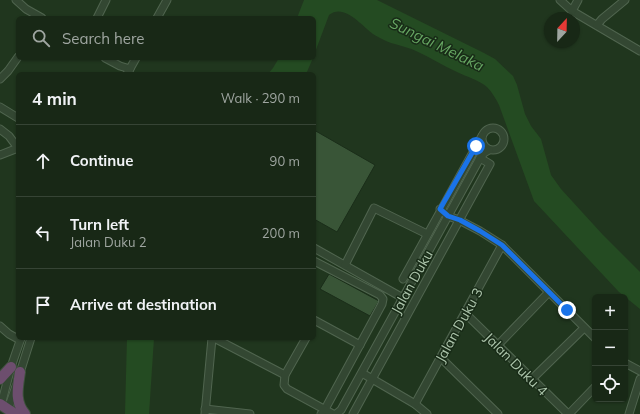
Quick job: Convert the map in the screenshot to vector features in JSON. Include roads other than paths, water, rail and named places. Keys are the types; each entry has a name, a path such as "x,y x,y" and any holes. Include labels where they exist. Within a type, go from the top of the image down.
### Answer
{"highway":[{"path":"0,379 11,367"},
{"path":"20,372 17,398 19,405 25,414"}],"street":[{"path":"16,0 39,16"},
{"path":"98,16 106,0"},
{"path":"158,16 167,0"},
{"path":"560,0 572,10 640,50"},
{"path":"572,10 578,0"},
{"path":"598,25 602,19 625,0"},
{"path":"0,80 16,60"},
{"path":"109,60 129,72 135,60"},
{"path":"0,107 16,117"},
{"path":"403,279 440,209 482,136 486,130 494,128 497,129 503,134 504,142 502,146 496,150 489,150 484,146 481,139 482,136"},
{"path":"0,129 9,136 16,145"},
{"path":"0,155 16,149"},
{"name":"Jalan Duku","path":"285,377 284,385 287,389 323,412 334,414 341,410 480,158 489,150"},
{"path":"353,414 490,164 480,158"},
{"path":"345,265 374,208 427,234"},
{"path":"440,209 448,216 460,220 486,234 502,245 592,335"},
{"name":"Jalan Duku 3","path":"415,404 502,245"},
{"path":"316,249 403,298"},
{"path":"316,262 380,295 382,299 382,304 323,412"},
{"path":"498,345 549,292"},
{"name":"Jalan Duku 4","path":"466,313 568,414"},
{"path":"316,322 360,344"},
{"path":"0,326 9,334 16,337"},
{"path":"532,379 584,328"},
{"path":"6,408 11,367 20,340"},
{"path":"6,408 20,372 29,340"},
{"path":"213,340 205,412 250,414"},
{"path":"217,340 285,377 305,340"},
{"path":"441,358 498,414"},
{"path":"628,365 640,371"},
{"path":"362,373 415,404 427,414"},
{"path":"629,414 640,379"},
{"path":"568,414 592,390"}],"water":[{"name":"Sungai Melaka","path":"304,0 377,0 495,59 513,76 525,114 531,126 541,139 551,175 561,189 603,235 640,272 640,309 628,299 628,294 621,294 619,292 534,201 499,105 487,87 477,80 452,70 421,53 380,38 346,13 335,12 329,15 316,50 316,16 298,16"},
{"path":"278,60 312,60 307,72 270,72"},
{"path":"127,340 154,340 149,414 125,414"}]}
